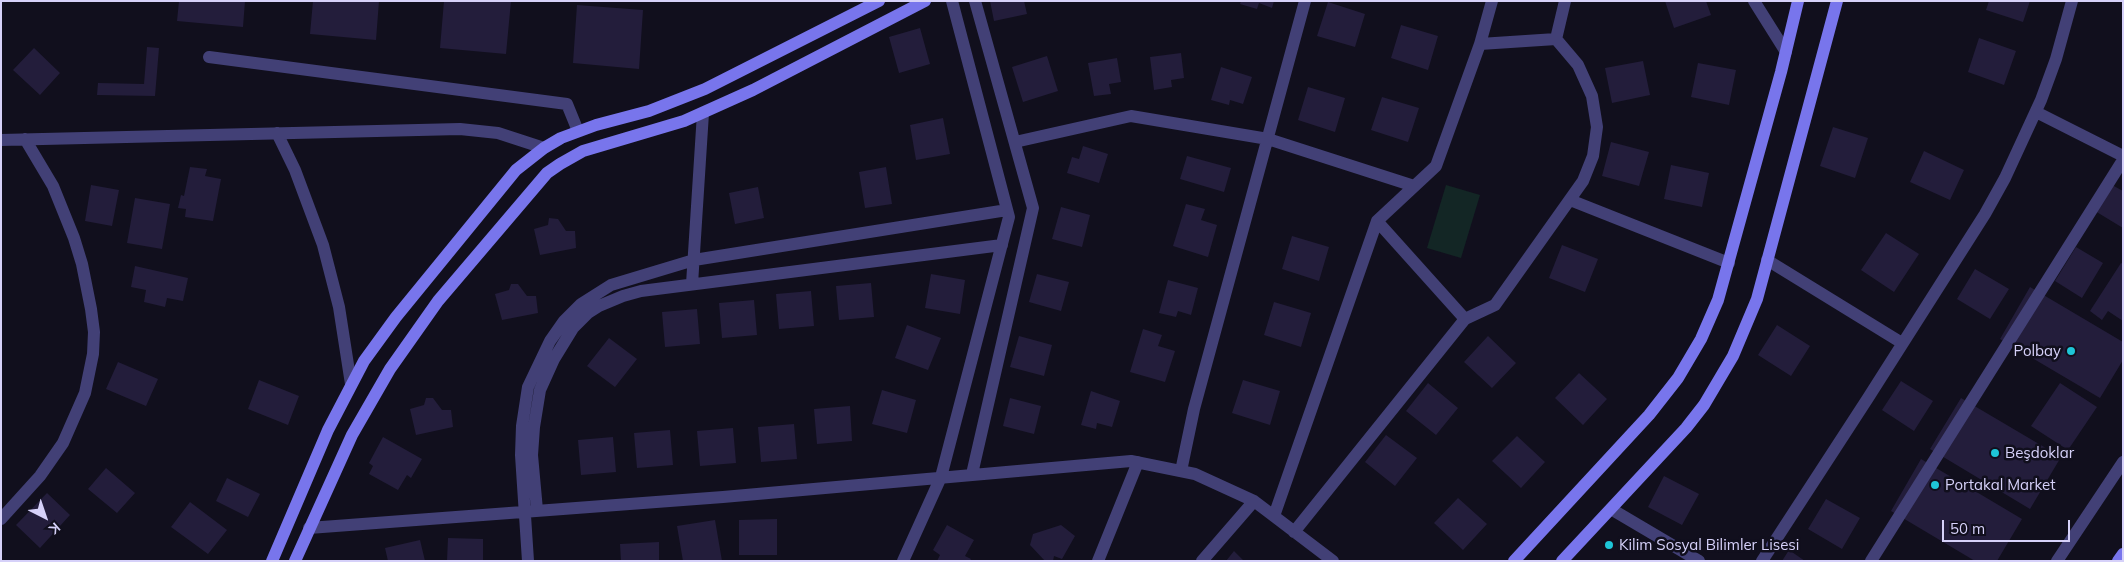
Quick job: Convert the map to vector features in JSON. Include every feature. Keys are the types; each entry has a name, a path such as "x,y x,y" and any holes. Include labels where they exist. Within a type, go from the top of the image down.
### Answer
{"street":[{"path":"272,561 328,430 351,384 385,331 503,183 529,158 544,148 578,131 649,111 706,89 879,1"},
{"path":"295,561 352,435 390,369 438,301 536,184 560,164 583,151 684,121 777,78 925,1"},
{"path":"904,560 941,477 1009,218 952,1"},
{"path":"972,474 1033,208 975,1"},
{"path":"1181,471 1194,408 1305,1"},
{"path":"1274,516 1377,221 1436,166 1480,44 1492,1"},
{"path":"1556,39 1565,1"},
{"path":"1754,1 1786,52"},
{"path":"1514,561 1649,415 1691,358 1718,300 1786,52 1798,1"},
{"path":"1562,561 1686,428 1719,381 1746,328 1757,299 1837,1"},
{"path":"1762,561 1989,206 2009,170 2036,112 2056,59 2072,1"},
{"path":"1480,44 1556,39"},
{"path":"1294,532 1465,319 1495,305 1570,200 1589,169 1597,127 1592,96 1578,65 1556,39"},
{"path":"209,57 568,104 578,131"},
{"path":"692,284 703,112"},
{"path":"1872,561 2123,158 2036,112"},
{"path":"1014,142 1131,116 1268,139 1414,186"},
{"path":"1,140 479,130 514,136 544,148"},
{"path":"277,133 298,177 323,245 339,307 351,384"},
{"path":"1,519 40,476 63,443 85,393 93,354 94,332 91,309 82,264 74,238 54,186 25,138"},
{"path":"1570,200 1728,262"},
{"path":"531,511 521,455 522,426 528,387 543,353 564,321 582,304 611,285 694,260 1007,210"},
{"path":"1377,221 1465,319"},
{"path":"528,561 532,455 536,408 540,390 546,374 567,337 588,313 611,301 641,291 1002,245"},
{"path":"1767,260 1902,343"},
{"path":"309,528 723,497 1115,461 1138,462 1195,474 1254,501 1333,561"},
{"path":"1098,561 1138,462"},
{"path":"2060,560 2123,462"},
{"path":"1202,561 1254,501"},
{"path":"1611,509 1699,561"},
{"path":"2118,561 2123,554"}],"green space":[{"path":"1446,185 1480,195 1461,258 1427,248"}],"building":[{"path":"179,1 245,1 243,27 177,21"},
{"path":"313,1 379,1 376,40 310,34"},
{"path":"444,1 511,1 506,54 440,48"},
{"path":"990,1 1024,1 1027,14 994,21"},
{"path":"1241,1 1274,1 1272,8 1259,3 1257,9 1240,4"},
{"path":"1665,1 1706,1 1711,15 1674,28"},
{"path":"1989,1 2030,1 2023,22 1986,10"},
{"path":"1328,2 1365,14 1355,47 1317,36"},
{"path":"577,5 643,10 639,69 573,63"},
{"path":"1401,25 1438,36 1428,70 1391,58"},
{"path":"920,28 930,64 899,73 889,37"},
{"path":"1979,38 2016,51 2004,85 1968,72"},
{"path":"147,47 159,48 155,96 97,95 98,83 144,84"},
{"path":"34,48 60,73 40,95 13,70"},
{"path":"1181,53 1184,78 1171,80 1172,87 1154,90 1150,57"},
{"path":"1047,56 1058,91 1023,102 1012,67"},
{"path":"1117,58 1121,82 1109,84 1111,94 1094,96 1088,63"},
{"path":"1643,61 1650,95 1612,103 1605,68"},
{"path":"1698,63 1736,70 1729,105 1691,97"},
{"path":"1221,67 1252,77 1243,104 1230,100 1229,105 1211,100"},
{"path":"1308,87 1345,98 1335,132 1298,120"},
{"path":"1382,97 1419,108 1408,142 1371,130"},
{"path":"943,118 950,154 916,160 910,125"},
{"path":"1833,127 1868,138 1855,178 1820,166"},
{"path":"1611,142 1649,152 1639,186 1602,176"},
{"path":"1083,146 1108,154 1099,183 1067,173 1072,157 1079,159"},
{"path":"1924,151 1964,170 1950,200 1910,182"},
{"path":"1187,156 1231,168 1224,192 1180,179"},
{"path":"1671,165 1709,173 1702,207 1664,199"},
{"path":"190,167 207,169 205,176 221,179 213,221 185,217 186,209 178,208 181,195 184,196"},
{"path":"886,167 892,204 865,208 859,172"},
{"path":"91,185 119,190 112,226 85,221"},
{"path":"2112,185 2123,191 2123,228 2095,211"},
{"path":"758,187 764,218 735,224 729,193"},
{"path":"135,198 170,204 162,249 127,243"},
{"path":"1186,204 1205,209 1201,220 1217,225 1208,257 1173,246"},
{"path":"1061,207 1090,215 1082,247 1052,239"},
{"path":"549,218 558,219 566,231 575,231 576,248 540,255 534,229 548,225"},
{"path":"1886,233 1919,254 1894,292 1861,270"},
{"path":"1292,236 1329,247 1319,281 1282,269"},
{"path":"1562,245 1598,259 1585,292 1549,278"},
{"path":"2076,247 2103,263 2082,298 2055,281"},
{"path":"2121,263 2123,264 2123,321 2108,311 2102,320 2090,311"},
{"path":"135,266 188,278 183,301 167,298 165,307 144,302 146,290 131,287"},
{"path":"1975,269 2009,289 1990,319 1957,299"},
{"path":"931,274 965,280 960,314 925,308"},
{"path":"1037,274 1069,282 1061,311 1029,302"},
{"path":"1168,280 1198,288 1191,315 1178,311 1176,317 1159,313"},
{"path":"871,283 874,317 839,320 836,286"},
{"path":"511,284 518,284 527,296 536,296 538,313 502,320 495,294 509,290"},
{"name":"Polbay","path":"2030,287 2123,342 2123,360 2100,398 2000,339"},
{"path":"811,291 814,326 779,329 776,294"},
{"path":"754,300 757,335 722,338 719,303"},
{"path":"1274,302 1311,313 1301,347 1264,335"},
{"path":"697,309 700,344 665,347 662,312"},
{"path":"907,325 941,338 928,370 895,358"},
{"path":"1777,325 1810,346 1791,376 1758,355"},
{"path":"1143,329 1162,335 1158,346 1175,351 1165,382 1130,372"},
{"path":"1019,336 1052,345 1044,376 1010,367"},
{"path":"1488,336 1516,363 1492,388 1464,362"},
{"path":"609,338 637,359 615,387 587,366"},
{"path":"118,362 158,379 146,406 106,389"},
{"path":"1579,373 1607,399 1583,425 1555,398"},
{"path":"259,380 299,396 288,425 248,409"},
{"path":"1243,380 1280,391 1270,425 1232,413"},
{"path":"1901,381 1933,401 1914,431 1882,410"},
{"path":"1428,383 1458,408 1436,435 1406,411"},
{"path":"2060,383 2097,407 2068,450 2031,426"},
{"path":"882,390 916,400 907,433 872,424"},
{"path":"1091,391 1120,401 1112,427 1097,423 1096,429 1081,425"},
{"path":"426,398 433,398 442,410 451,410 453,427 416,435 410,409 424,405"},
{"path":"1010,398 1041,406 1034,434 1003,426"},
{"name":"Beşdoklar","path":"1961,398 2061,457 2030,509 1930,449"},
{"path":"850,406 852,441 817,444 814,409"},
{"path":"794,424 797,459 761,462 758,427"},
{"path":"733,428 736,463 700,466 697,431"},
{"path":"670,430 673,465 637,468 634,433"},
{"path":"1386,435 1417,458 1395,486 1365,462"},
{"path":"1517,436 1545,462 1521,488 1492,461"},
{"path":"383,437 422,459 411,478 407,475 398,490 369,474 373,466 369,463"},
{"path":"613,437 616,472 581,475 578,440"},
{"name":"Portakal Market","path":"1921,459 2022,519 1997,561 1975,561 1891,511"},
{"path":"106,468 135,493 117,513 88,489"},
{"path":"1664,476 1699,494 1682,525 1648,507"},
{"path":"227,478 260,494 248,517 216,501"},
{"path":"47,493 70,515 40,548 16,525"},
{"path":"1458,498 1487,524 1463,550 1434,523"},
{"path":"1826,499 1860,518 1842,549 1808,529"},
{"path":"190,502 227,530 208,554 171,527"},
{"path":"777,519 777,555 739,555 739,520"},
{"path":"715,520 722,561 683,561 677,526"},
{"path":"947,525 974,540 965,556 971,559 970,561 937,561 940,555 933,550"},
{"path":"1061,525 1075,536 1062,559 1054,556 1053,561 1045,561 1030,545 1033,534"},
{"path":"448,538 483,539 483,561 447,561"},
{"path":"420,540 425,561 388,561 385,548"},
{"path":"659,542 659,561 621,561 620,544"},
{"path":"1789,550 1805,561 1782,561"},
{"path":"1234,551 1244,561 1226,561"}],"place":[{"name":"Polbay","path":"2071,351"},
{"name":"Beşdoklar","path":"1995,453"},
{"name":"Portakal Market","path":"1935,485"},
{"name":"Kilim Sosyal Bilimler Lisesi","path":"1609,545"}]}
